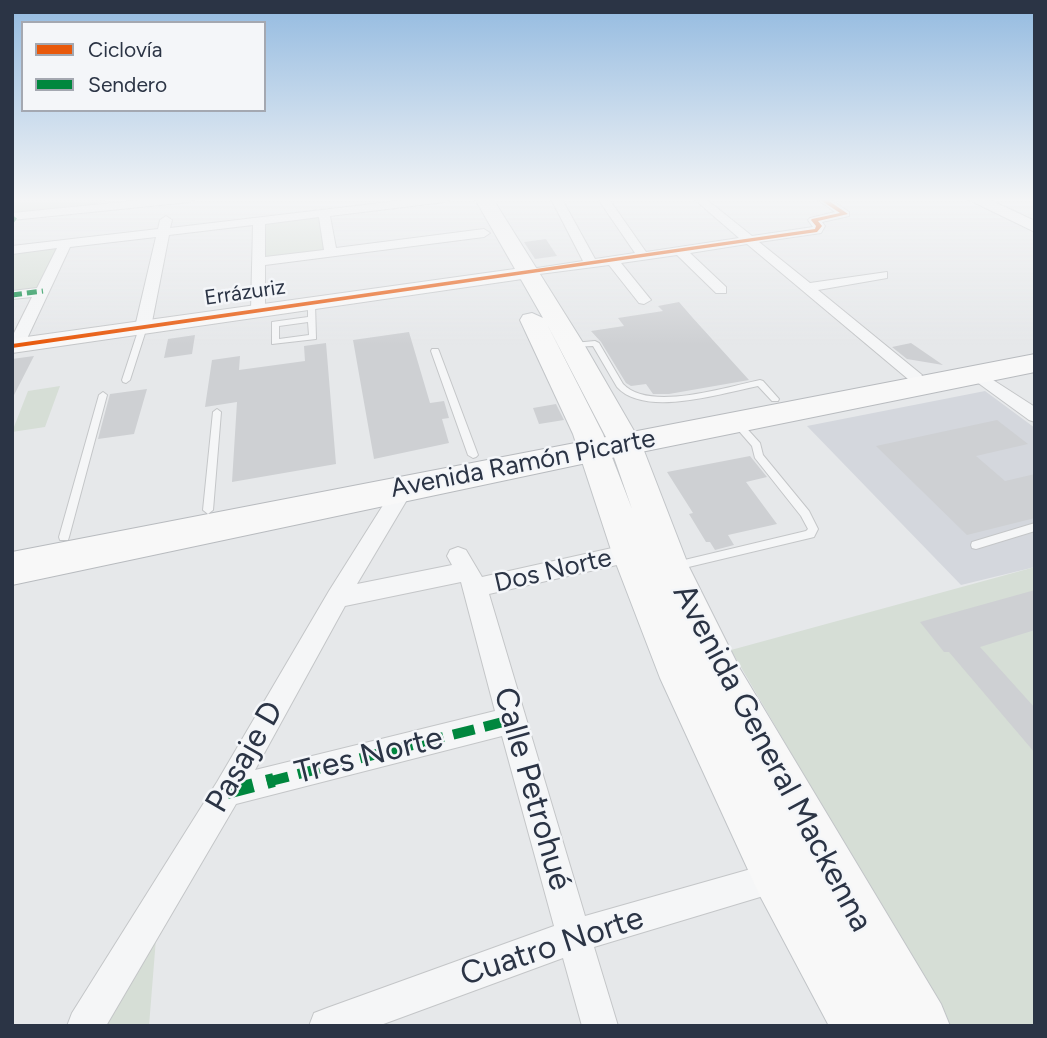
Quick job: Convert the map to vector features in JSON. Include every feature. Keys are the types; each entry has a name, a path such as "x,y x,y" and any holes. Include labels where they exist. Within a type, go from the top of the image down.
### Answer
{"highway":[{"name":"Avenida Ramón Picarte","path":"12,569 404,488 775,399 1028,359"},
{"name":"Avenida Ramón Picarte","path":"12,547 473,455 737,423 976,374 1028,359"}],"main road":[{"path":"495,247 504,271 519,274 567,338 603,439"},
{"path":"519,274 536,327 603,439"},
{"path":"536,327 567,338"},
{"name":"Avenida General Mackenna","path":"603,439 650,560 682,678 779,877 862,1026"},
{"name":"Avenida General Mackenna","path":"650,560 725,683 919,1026"}],"street":[{"path":"12,250 35,247"},
{"path":"14,345 63,247"},
{"path":"143,327 160,247"},
{"path":"258,310 260,247"},
{"path":"330,247 331,253"},
{"path":"260,262 354,247"},
{"path":"583,247 592,263"},
{"path":"637,247 643,256"},
{"name":"Errázuriz","path":"14,345 258,310 312,311 519,274 698,247"},
{"path":"759,247 914,375"},
{"path":"680,250 721,290"},
{"path":"612,260 644,300"},
{"path":"810,287 882,275"},
{"path":"12,295 43,291"},
{"path":"976,374 1035,416"},
{"name":"Pasaje D","path":"85,1026 227,792 337,598 404,488"},
{"name":"Dos Norte","path":"337,598 466,572 650,560"},
{"name":"Calle Petrohué","path":"466,572 600,1026"},
{"name":"Tres Norte","path":"227,792 511,720"},
{"name":"Cuatro Norte","path":"327,1026 575,936 779,877"}],"lane":[{"path":"312,311 313,337 275,342 275,324 312,311"},
{"path":"126,380 143,327"},
{"path":"567,338 595,343 623,389 638,397 662,400 760,383 775,399"},
{"path":"435,351 473,455"},
{"path":"64,537 103,395"},
{"path":"208,510 217,412"},
{"path":"650,560 810,534 813,529 805,514 758,456 757,445 737,423"},
{"path":"976,545 1035,527"}],"shaded area":[{"path":"263,247 325,247 326,253 263,260"},
{"path":"60,249 40,289 12,293 12,252"},
{"path":"60,386 45,427 12,432 28,391"},
{"path":"985,391 1035,428 1035,567 961,585 807,426"},
{"path":"1035,567 1035,1026 950,1026 731,650"},
{"path":"157,926 149,1026 101,1026"}],"building":[{"path":"528,247 551,247 557,256 535,259"},
{"path":"679,302 749,380 669,394 653,394 646,384 631,386 626,383 601,342 591,331 624,326 618,318 663,311 658,306"},
{"path":"409,332 430,403 444,401 449,418 442,419 449,443 374,459 353,340"},
{"path":"195,335 192,354 164,358 168,339"},
{"path":"326,343 336,464 232,482 237,402 205,407 212,360 240,356 239,370 305,361 304,346"},
{"path":"911,343 943,365 907,359 892,347"},
{"path":"34,356 12,399 12,359"},
{"path":"147,389 134,434 98,439 110,394"},
{"path":"556,404 564,420 539,424 533,408"},
{"path":"997,420 1028,444 976,456 1005,481 1035,474 1035,518 967,535 876,446"},
{"path":"750,456 767,477 746,482 777,524 728,535 734,545 715,550 710,542 706,542 689,514 693,513 667,472"},
{"path":"1035,590 1035,630 980,647 1035,708 1035,753 920,622"}],"marked path":[{"path":"12,295 43,291"},
{"path":"227,792 511,720"}],"cycle path":[{"path":"12,346 696,247"}]}
